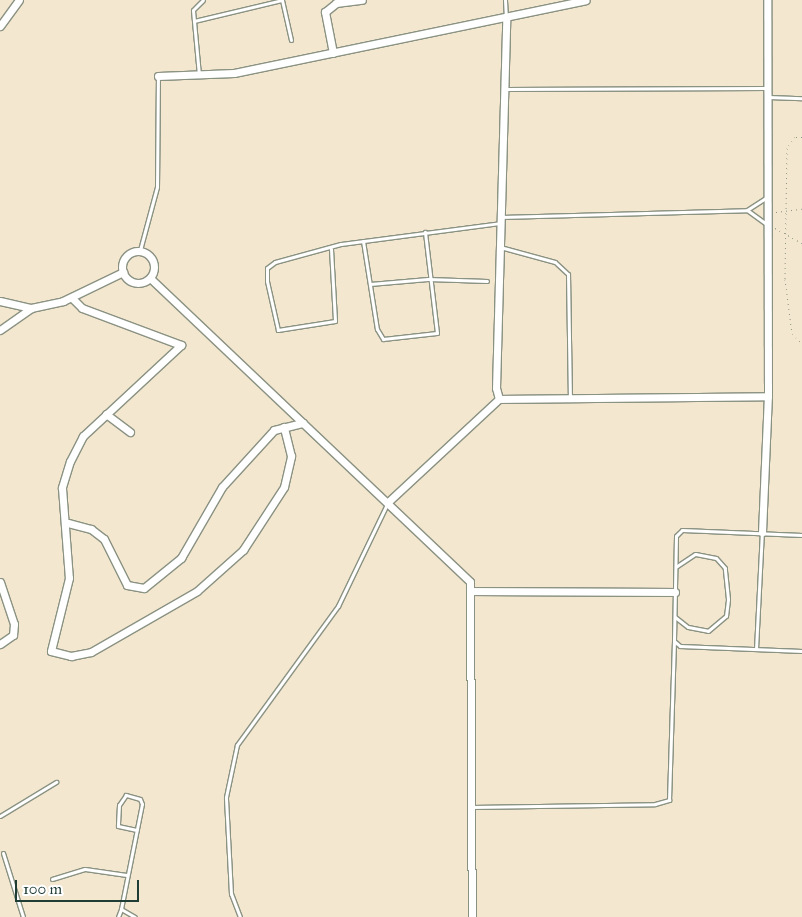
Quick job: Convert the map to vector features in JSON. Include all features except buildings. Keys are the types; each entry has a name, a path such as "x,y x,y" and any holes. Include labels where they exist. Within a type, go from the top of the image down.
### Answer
{"street":[{"path":"0,26 19,0"},
{"path":"333,53 325,12 336,1 362,0"},
{"path":"158,76 199,76 333,53 506,19 586,0"},
{"path":"762,532 768,396 767,0"},
{"path":"499,399 500,220 506,19"},
{"path":"140,250 154,262 150,278 132,282 123,272 124,258 140,250"},
{"path":"0,330 31,308 72,298 123,272"},
{"path":"150,278 302,423 460,569 470,582 472,917"},
{"path":"72,298 82,308 181,345 83,436 70,461 62,488 68,523 69,578 51,651 71,656 91,652 197,591 243,550 284,487 291,456 284,427"},
{"path":"0,301 31,308"},
{"path":"388,502 499,399 570,396 768,396"},
{"path":"106,414 130,432"},
{"path":"68,523 91,529 104,539 127,585 144,588 181,558 222,487 274,430 302,423"},
{"path":"0,582 14,624 13,635 0,644"},
{"path":"471,591 675,592"}],"lane":[{"path":"199,76 193,10 203,0"},
{"path":"194,21 282,0 291,40"},
{"path":"505,0 506,19"},
{"path":"140,250 157,187 158,76"},
{"path":"504,89 767,88"},
{"path":"767,97 802,98"},
{"path":"331,248 335,321 278,330 272,315 267,268 276,262 331,248 363,241 500,220 748,210 768,197"},
{"path":"748,210 768,225"},
{"path":"363,241 377,329 383,339 437,333 428,279 425,232"},
{"path":"500,247 555,262 568,274 570,396"},
{"path":"370,284 428,279 487,281"},
{"path":"240,917 231,894 226,797 237,745 338,606 388,502"},
{"path":"472,807 655,804 668,800 676,536 682,530 802,535"},
{"path":"756,649 762,532"},
{"path":"675,616 688,627 708,631 726,616 728,599 725,568 716,558 695,554 676,567"},
{"path":"674,641 680,646 802,651"},
{"path":"0,816 56,782"},
{"path":"118,917 137,830 140,799 126,795 119,805 118,826 137,830"},
{"path":"3,853 23,917"},
{"path":"52,879 85,870 127,875"},
{"path":"120,909 135,917"}],"path":[{"path":"802,137 795,137 787,148 786,211 792,334 802,343"},
{"path":"768,213 802,209"},
{"path":"768,225 786,233 802,244"}]}
